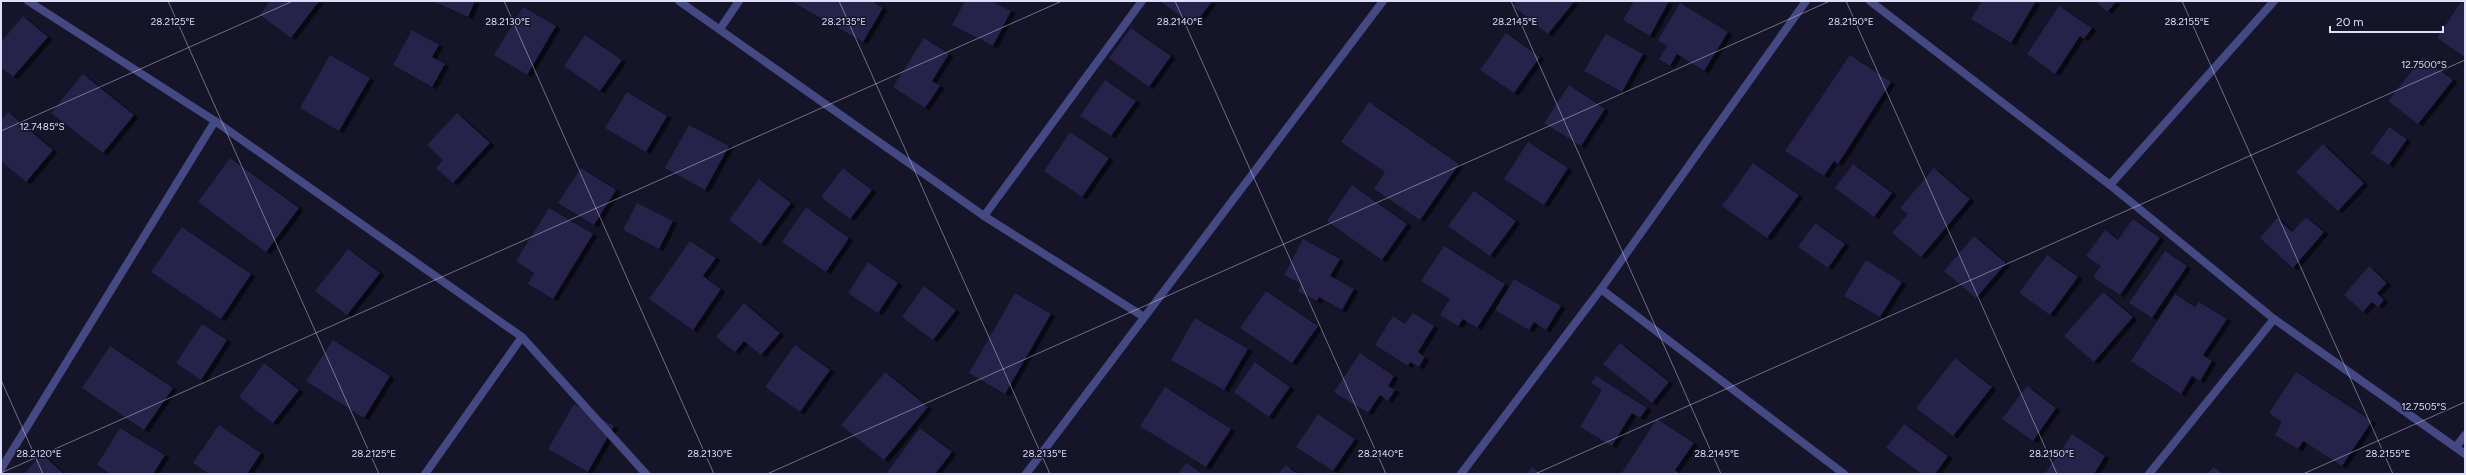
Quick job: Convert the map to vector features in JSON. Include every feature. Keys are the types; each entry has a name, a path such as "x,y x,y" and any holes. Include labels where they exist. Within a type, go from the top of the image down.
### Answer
{"street":[{"path":"28,1 215,121 522,337 646,474"},
{"path":"679,1 720,28 984,216 1144,317"},
{"path":"720,28 739,1"},
{"path":"984,216 1142,1"},
{"path":"1026,474 1383,1"},
{"path":"1461,474 1601,289 1806,1"},
{"path":"1870,1 2110,185 2274,319 2465,454"},
{"path":"2110,185 2274,1"},
{"path":"1,469 215,121"},
{"path":"1601,289 1844,474"},
{"path":"2149,474 2274,319"},
{"path":"425,474 522,337"},
{"path":"2456,447 2465,435"}],"building":[{"path":"270,1 319,1 291,38 260,15"},
{"path":"433,1 475,1 468,17"},
{"path":"791,1 872,1 883,8 863,42"},
{"path":"965,1 991,1 1011,11 993,46 952,25"},
{"path":"1160,1 1212,1 1194,26"},
{"path":"1517,1 1574,2 1548,34 1513,6"},
{"path":"1634,1 1669,1 1650,36 1623,20"},
{"path":"1982,1 2036,1 2011,43 1971,19"},
{"path":"2096,1 2117,1 2107,12"},
{"path":"2461,2 2465,4 2465,57 2437,38"},
{"path":"1680,3 1728,32 1704,71 1677,54 1670,66 1659,59 1667,46 1658,40"},
{"path":"2059,6 2092,28 2084,39 2080,36 2055,74 2027,54"},
{"path":"523,7 556,26 527,75 494,55"},
{"path":"23,16 48,37 13,77 1,67 1,42"},
{"path":"1131,28 1171,56 1149,87 1109,58"},
{"path":"412,30 439,45 432,57 445,64 432,87 393,65"},
{"path":"1506,33 1540,57 1514,93 1480,70"},
{"path":"1606,34 1643,54 1622,92 1584,71"},
{"path":"585,35 622,60 600,91 564,66"},
{"path":"924,38 949,54 932,81 940,86 925,108 893,87"},
{"path":"330,55 370,78 339,131 300,108"},
{"path":"1850,55 1891,82 1838,164 1834,161 1824,176 1785,151"},
{"path":"2423,57 2453,80 2418,124 2388,101"},
{"path":"83,74 134,115 103,153 51,113"},
{"path":"1105,80 1136,101 1111,136 1080,116"},
{"path":"1569,85 1605,109 1581,146 1544,123"},
{"path":"627,92 667,116 646,152 605,128"},
{"path":"1369,102 1459,164 1420,220 1374,189 1385,172 1341,142"},
{"path":"8,112 53,150 26,182 1,161 1,121"},
{"path":"457,113 490,143 453,183 436,168 443,160 427,145"},
{"path":"689,125 729,146 705,190 665,168"},
{"path":"2389,127 2407,139 2389,165 2371,153"},
{"path":"1070,132 1109,158 1082,197 1044,171"},
{"path":"1528,142 1568,168 1544,205 1504,179"},
{"path":"2323,144 2364,183 2338,211 2296,172"},
{"path":"230,158 299,208 266,252 198,202"},
{"path":"1753,163 1799,195 1767,238 1722,206"},
{"path":"1853,164 1892,193 1874,217 1835,188"},
{"path":"581,168 616,190 594,225 558,203"},
{"path":"843,168 872,190 850,219 821,197"},
{"path":"1934,168 1970,199 1921,257 1892,233 1908,214 1900,208"},
{"path":"759,179 791,203 761,244 729,220"},
{"path":"1352,185 1407,224 1382,260 1327,221"},
{"path":"1474,191 1516,221 1490,256 1448,226"},
{"path":"637,203 673,221 659,249 623,230"},
{"path":"806,207 849,238 826,272 782,242"},
{"path":"549,208 593,234 553,299 528,284 534,273 516,261"},
{"path":"2306,217 2324,232 2293,268 2260,238 2277,218 2292,232"},
{"path":"2133,219 2160,238 2120,295 2093,277 2101,266 2086,256 2105,230 2118,240"},
{"path":"1815,223 1845,244 1828,268 1798,247"},
{"path":"182,227 251,274 221,319 151,272"},
{"path":"1974,236 2006,263 1976,298 1944,271"},
{"path":"1303,239 1340,259 1330,276 1354,289 1342,310 1319,297 1317,301 1298,291 1301,284 1284,275"},
{"path":"690,241 716,258 703,276 721,289 693,330 649,299"},
{"path":"1444,246 1505,284 1477,328 1463,319 1458,326 1440,315 1450,299 1421,281"},
{"path":"348,249 380,273 347,315 315,291"},
{"path":"2165,251 2187,266 2152,318 2129,303"},
{"path":"2047,255 2078,277 2050,315 2019,293"},
{"path":"1866,260 1902,282 1880,317 1844,296"},
{"path":"868,262 898,283 878,313 848,293"},
{"path":"2369,266 2387,283 2377,293 2384,300 2378,307 2372,302 2363,312 2344,295"},
{"path":"1514,279 1561,306 1546,330 1534,322 1529,330 1495,310"},
{"path":"924,286 956,310 933,340 902,317"},
{"path":"1266,291 1318,326 1292,363 1240,328"},
{"path":"2103,292 2133,317 2094,362 2064,336"},
{"path":"1015,293 1051,314 1005,394 969,373"},
{"path":"2175,294 2195,307 2199,302 2227,319 2203,355 2212,361 2200,381 2192,376 2181,394 2131,361"},
{"path":"744,303 780,333 761,355 744,341 735,352 716,337"},
{"path":"1413,313 1434,326 1418,352 1425,357 1419,367 1410,362 1408,366 1375,345 1393,316 1405,324"},
{"path":"1195,318 1248,349 1224,390 1171,360"},
{"path":"202,324 227,340 201,380 176,363"},
{"path":"333,340 390,376 364,418 306,381"},
{"path":"1620,343 1669,382 1652,403 1603,364"},
{"path":"795,345 830,370 800,412 765,387"},
{"path":"110,346 173,388 144,430 82,388"},
{"path":"1360,353 1394,376 1388,386 1395,390 1388,401 1380,395 1368,413 1334,392"},
{"path":"1955,358 1992,387 1953,436 1916,408"},
{"path":"1255,362 1290,387 1269,417 1234,392"},
{"path":"264,363 299,390 273,423 239,397"},
{"path":"885,372 928,407 884,460 841,425"},
{"path":"2296,372 2372,421 2342,466 2303,441 2298,449 2275,435 2282,422 2269,413"},
{"path":"1596,376 1647,408 1640,418 1632,413 1612,446 1580,427 1602,390 1591,383"},
{"path":"2027,386 2056,408 2033,441 2002,419"},
{"path":"1165,387 1231,429 1206,467 1140,426"},
{"path":"574,404 614,426 588,472 548,449"},
{"path":"1318,414 1355,439 1333,471 1296,447"},
{"path":"1657,419 1694,443 1675,470 1680,474 1621,474"},
{"path":"1904,424 1948,456 1935,474 1922,474 1886,448"},
{"path":"219,425 261,453 247,474 209,474 193,463"},
{"path":"120,428 165,455 153,474 111,474 97,465"},
{"path":"920,428 952,452 935,474 886,474"},
{"path":"2072,434 2105,456 2094,474 2045,474"},
{"path":"42,454 64,474 24,474"},
{"path":"1186,463 1203,474 1178,474"},
{"path":"1286,465 1297,474 1278,474"},
{"path":"1532,467 1541,474 1527,474"},
{"path":"2213,467 2224,474 2208,474"}]}
